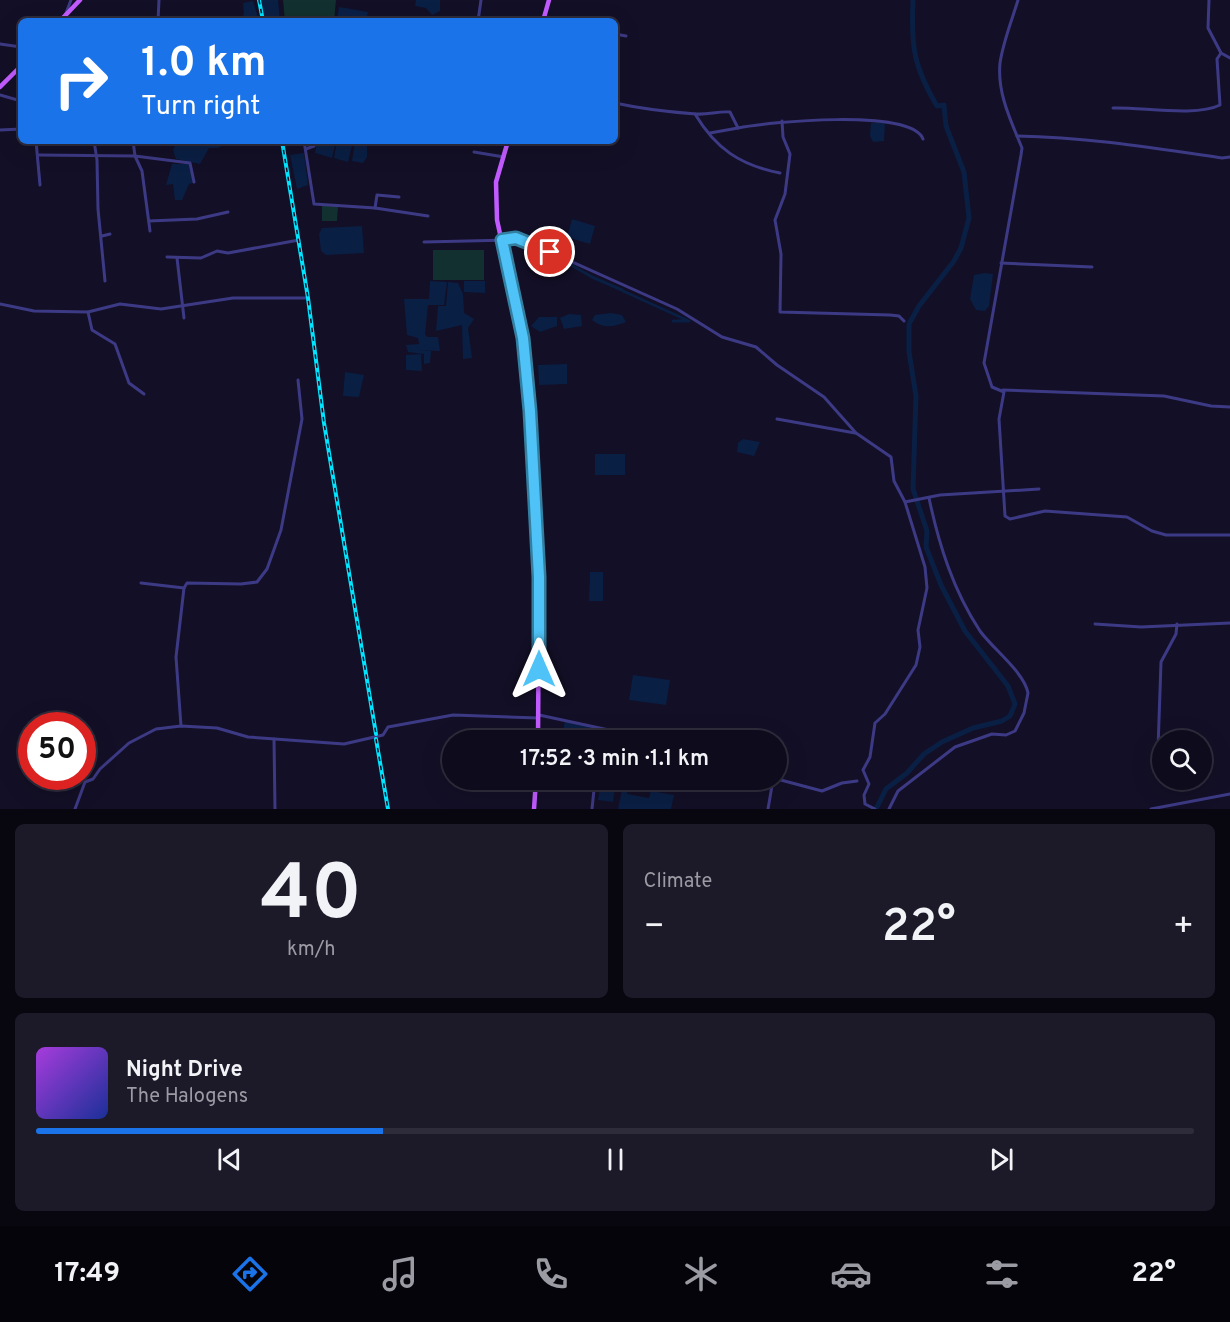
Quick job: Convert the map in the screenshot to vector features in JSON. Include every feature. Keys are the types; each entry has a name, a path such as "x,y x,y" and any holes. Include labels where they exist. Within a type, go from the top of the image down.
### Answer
{"main road":[{"path":"62,18 80,0"},
{"path":"543,18 549,0"},
{"path":"0,87 18,69"},
{"path":"507,144 496,182 497,220 523,338 531,400 538,495 538,730"},
{"path":"534,809 535,790"}],"street":[{"path":"65,15 71,0"},
{"path":"158,18 159,0"},
{"path":"479,18 482,0"},
{"path":"1018,0 1001,57 1000,73 1004,103 1017,136 1021,155 984,363 992,387 1003,390 1164,396 1211,406 1230,407"},
{"path":"1209,0 1208,28 1221,53 1230,58"},
{"path":"618,35 626,36"},
{"path":"0,44 18,47"},
{"path":"1113,108 1213,108 1220,105 1217,59 1221,53"},
{"path":"0,95 18,100"},
{"path":"618,104 666,112 695,114 730,112 738,128"},
{"path":"695,114 737,160 780,173"},
{"path":"710,133 782,121 888,121 914,128 923,139"},
{"path":"782,121 783,137 790,154 786,194 775,220 781,255 780,312 890,315 899,316 904,321"},
{"path":"0,130 18,129"},
{"path":"1017,136 1057,137 1173,149 1222,158 1230,157"},
{"path":"37,144 40,184"},
{"path":"94,144 105,281"},
{"path":"133,144 135,156 142,171 150,231"},
{"path":"305,144 314,204 375,208 429,216"},
{"path":"306,149 314,144"},
{"path":"474,152 504,157"},
{"path":"39,155 135,156 189,162 194,182"},
{"path":"375,208 377,195 399,197"},
{"path":"149,221 197,219 228,212"},
{"path":"102,236 110,234"},
{"path":"502,240 516,238 550,252 677,309 722,337 756,347 777,366 824,397 856,433 891,457 894,481 905,502 927,577 927,588 918,630 920,647 911,675 875,723 870,757 863,770 869,784 864,795 865,804 875,809"},
{"path":"167,257 201,258 217,251 228,253 298,240"},
{"path":"423,242 515,240 541,248"},
{"path":"177,258 184,318"},
{"path":"1001,263 1092,267"},
{"path":"0,304 34,311 88,312 120,304 161,309 233,298 308,298"},
{"path":"88,312 92,330 115,344 129,383 144,394"},
{"path":"181,726 176,657 184,588 187,583 257,582 267,569 281,530 302,419 298,380"},
{"path":"1003,390 999,419 1007,519 1045,511 1127,518 1152,531 1166,535 1230,535"},
{"path":"777,418 856,433"},
{"path":"905,502 1003,490 1039,489"},
{"path":"889,809 898,791 955,747 992,734 1005,735 1015,730 1024,713 1028,693 1008,662 981,632 962,599 939,542 927,498"},
{"path":"141,583 184,588"},
{"path":"1095,624 1141,627 1230,623"},
{"path":"1159,730 1161,662 1176,634 1177,624"},
{"path":"75,809 85,782 93,779 100,769 129,743 156,729 181,726 218,728 248,737 344,744 383,735 388,727 453,715 539,717 605,730"},
{"path":"274,739 275,809"},
{"path":"787,782 822,791 842,783 857,781"},
{"path":"592,809 595,790"},
{"path":"768,809 771,790"},
{"path":"1151,809 1230,794"}],"green space":[{"path":"283,0 336,0 334,18 285,18"},
{"path":"322,206 338,206 337,221 322,221"},
{"path":"433,250 484,250 484,280 433,280"}],"water":[{"path":"261,0 278,0 280,18 264,18"},
{"path":"416,0 440,0 440,11 432,15 426,8 415,6"},
{"path":"253,1 258,18 241,18 244,14 243,3"},
{"path":"339,7 368,12 367,18 337,18"},
{"path":"871,123 885,123 884,141 873,142 870,136"},
{"path":"176,144 223,145 218,148 209,148 200,164 176,159 173,150"},
{"path":"316,144 335,144 332,158 315,153"},
{"path":"336,144 352,144 348,162 334,158"},
{"path":"355,144 367,144 367,157 363,163 352,161"},
{"path":"304,153 308,185 297,189 290,155"},
{"path":"172,164 191,164 193,183 189,184 182,200 175,200 173,184 166,185"},
{"path":"572,219 595,226 590,244 567,237"},
{"path":"362,226 364,253 326,255 321,251 319,234 322,228"},
{"path":"993,274 989,306 985,311 976,310 970,299 974,275"},
{"path":"430,281 447,282 444,305 428,305 425,334 427,337 438,337 440,351 416,350 431,351 430,363 424,364 424,354 408,352 406,345 419,344 418,338 407,335 404,299 429,299"},
{"path":"464,281 485,281 485,293 464,292"},
{"path":"448,282 458,283 463,294 464,313 474,319 468,328 472,358 463,359 462,325 436,331 438,306 446,306"},
{"path":"611,313 622,315 626,322 609,326 592,320 595,315"},
{"path":"569,314 581,315 582,326 564,329 560,318"},
{"path":"539,317 557,317 557,326 540,332 531,326"},
{"path":"421,354 422,371 406,370 406,355"},
{"path":"567,364 567,384 539,385 538,365"},
{"path":"345,372 364,375 359,397 343,396"},
{"path":"743,439 760,442 754,456 737,452 738,443"},
{"path":"595,454 625,454 625,475 595,475"},
{"path":"590,572 603,572 603,601 589,601"},
{"path":"633,675 670,680 666,705 629,700"},
{"path":"565,721 604,729 604,730 563,730"},
{"path":"600,790 615,790 613,802 598,800"},
{"path":"622,790 628,790 627,794 649,798 651,791 674,795 671,809 618,809"}],"waterway":[{"path":"876,809 886,789 907,773 924,754 942,742 973,728 1002,721 1010,716 1015,704 1008,686 965,631 941,585 926,547 927,531 913,489 916,396 909,352 909,324 919,306 954,261 961,248 969,218 964,172 946,126 944,105 937,106 918,67 913,43 913,0"},
{"path":"552,254 592,277 622,290"},
{"path":"623,291 689,321 673,321"}],"railway":[{"path":"259,0 262,18"},
{"path":"282,144 308,298 324,423 376,734"},
{"path":"376,739 388,809"}],"route":[{"path":"539,669 539,577 530,411 523,338 502,240 516,238 550,252"}]}
